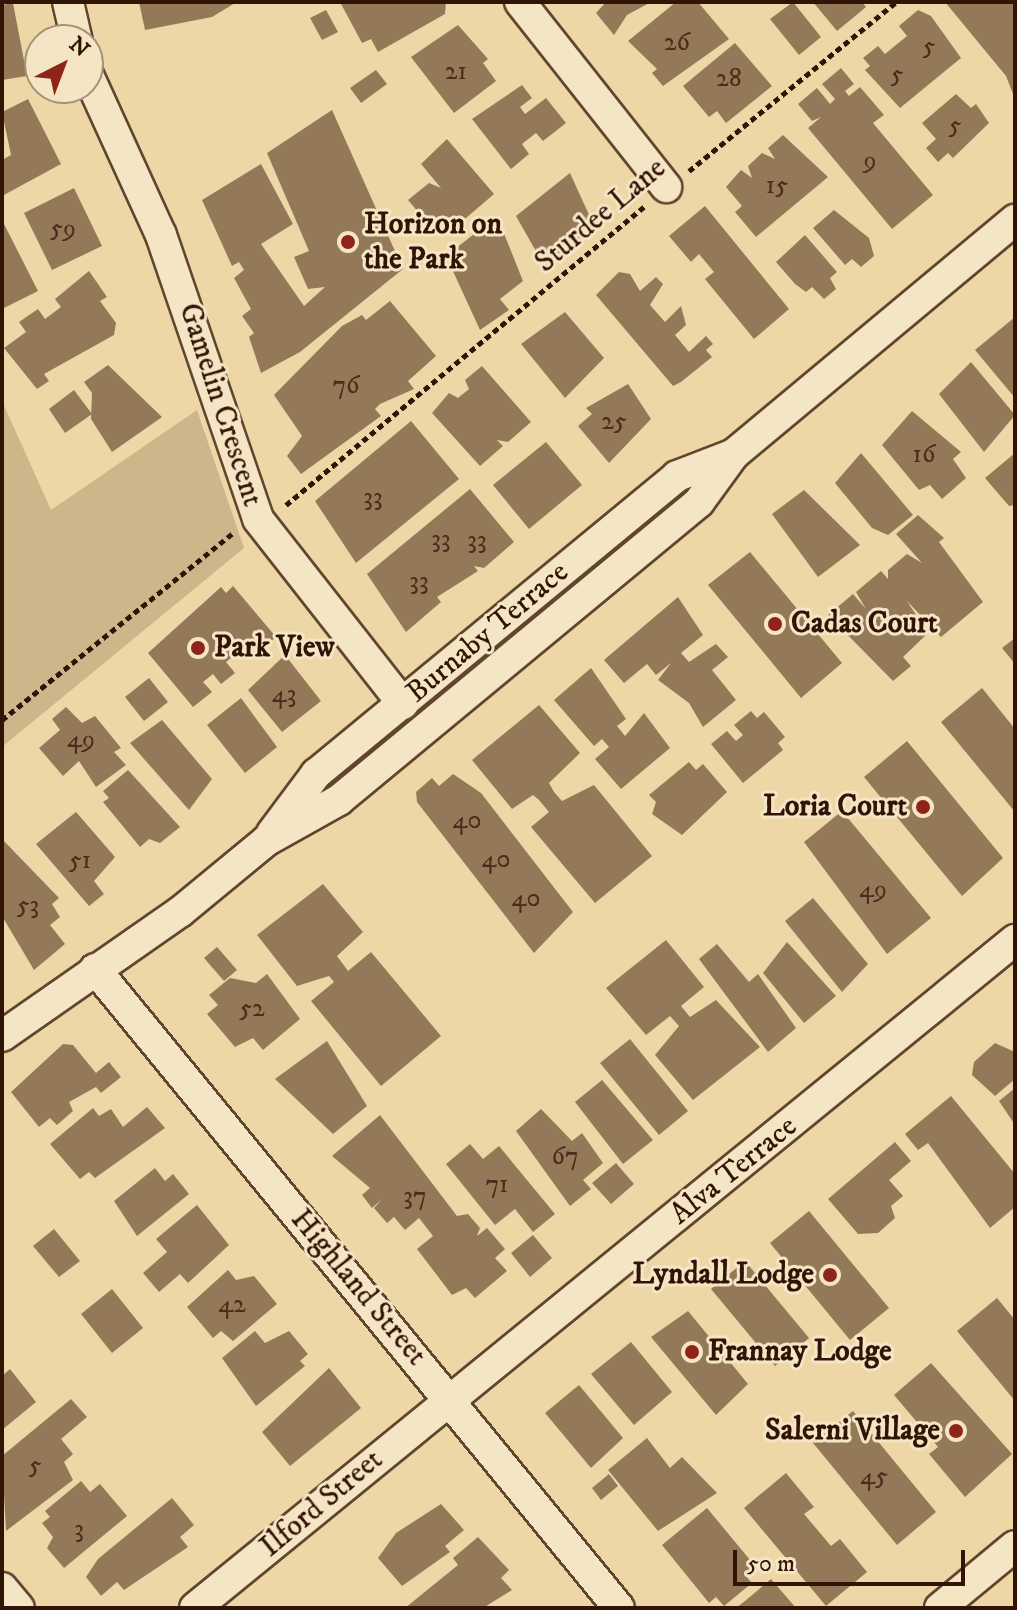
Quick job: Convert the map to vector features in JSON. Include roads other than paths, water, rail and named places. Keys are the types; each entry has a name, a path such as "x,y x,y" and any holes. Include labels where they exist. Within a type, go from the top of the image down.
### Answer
{"street":[{"path":"68,2 73,24"},
{"path":"520,2 666,187"},
{"name":"Gamelin Crescent","path":"101,104 161,235 258,519 403,704"},
{"name":"Burnaby Terrace","path":"2,1036 266,841 339,800 699,502 734,454 1015,220"},
{"name":"Burnaby Terrace","path":"266,841 316,774 677,476 734,454"},
{"name":"Alva Terrace","path":"451,1401 1015,940"},
{"name":"Highland Street","path":"95,969 619,1608"},
{"name":"Ilford Street","path":"195,1608 451,1401"},
{"path":"940,1608 1015,1546"},
{"path":"2,1588 19,1608"}],"place":[{"name":"Horizon on the Park","path":"348,242"},
{"name":"Cadas Court","path":"775,624"},
{"name":"Park View","path":"198,648"},
{"name":"Loria Court","path":"923,807"},
{"name":"Lyndall Lodge","path":"830,1275"},
{"name":"Frannay Lodge","path":"692,1352"},
{"name":"Salerni Village","path":"956,1431"}]}
